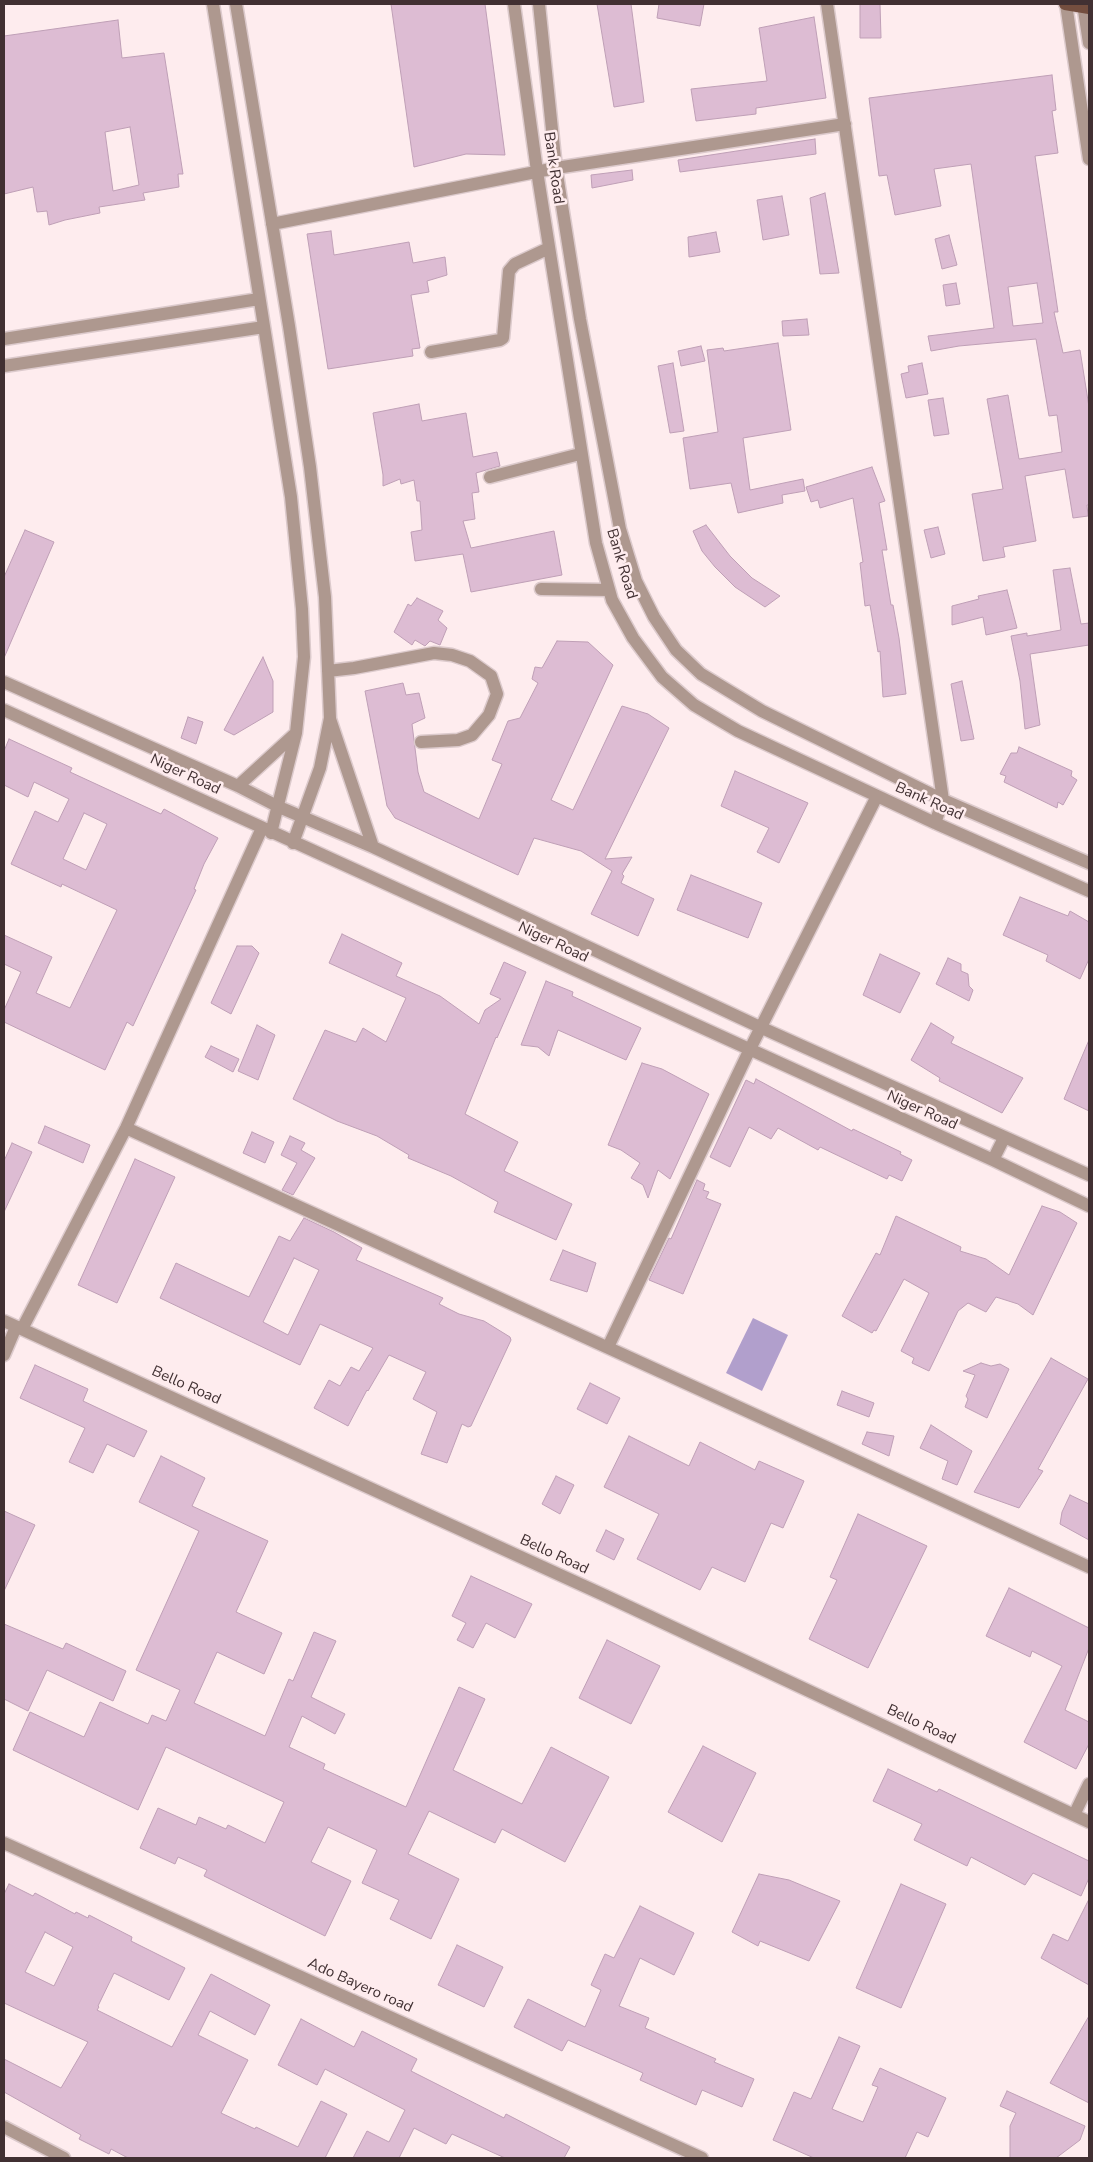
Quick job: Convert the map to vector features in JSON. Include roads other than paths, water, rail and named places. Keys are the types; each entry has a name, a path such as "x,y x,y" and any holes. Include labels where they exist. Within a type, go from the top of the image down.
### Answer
{"main road":[{"path":"1065,4 1085,6"}],"street":[{"path":"4,1355 126,1128 279,807 296,733 304,657 302,609 291,497 213,4"},
{"path":"236,4 310,467 325,597 330,718 320,768 293,842"},
{"name":"Bank Road","path":"514,4 536,171 580,454 596,544 609,590 633,638 662,677 694,704 738,730 935,823 1089,891"},
{"name":"Bank Road","path":"539,4 556,168 580,318 620,529 636,581 654,617 676,650 701,674 762,711 943,800 1089,863"},
{"path":"828,4 943,800 935,823"},
{"path":"1065,4 1089,159"},
{"path":"1085,6 1089,43"},
{"path":"272,224 536,171 846,124"},
{"path":"431,352 503,338 509,271 515,264 549,248"},
{"path":"4,339 260,299"},
{"path":"560,322 580,318"},
{"path":"4,366 264,328"},
{"path":"490,477 580,454"},
{"path":"541,589 609,590"},
{"path":"328,671 354,668 434,652 452,655 470,662 491,676 497,694 489,715 472,734 458,740 421,742"},
{"name":"Niger Road","path":"4,682 238,786 302,818 373,847 762,1028 1089,1175"},
{"name":"Niger Road","path":"4,710 749,1051 993,1160 1089,1206"},
{"path":"330,718 373,847"},
{"path":"238,786 296,733"},
{"path":"608,1347 749,1051 877,796"},
{"path":"126,1128 1089,1567"},
{"path":"993,1160 1004,1138"},
{"name":"Bello Road","path":"4,1321 588,1588 1089,1822"},
{"path":"1074,1814 1089,1784"},
{"name":"Ado Bayero road","path":"4,1842 702,2158"},
{"path":"4,2127 64,2158"}]}
